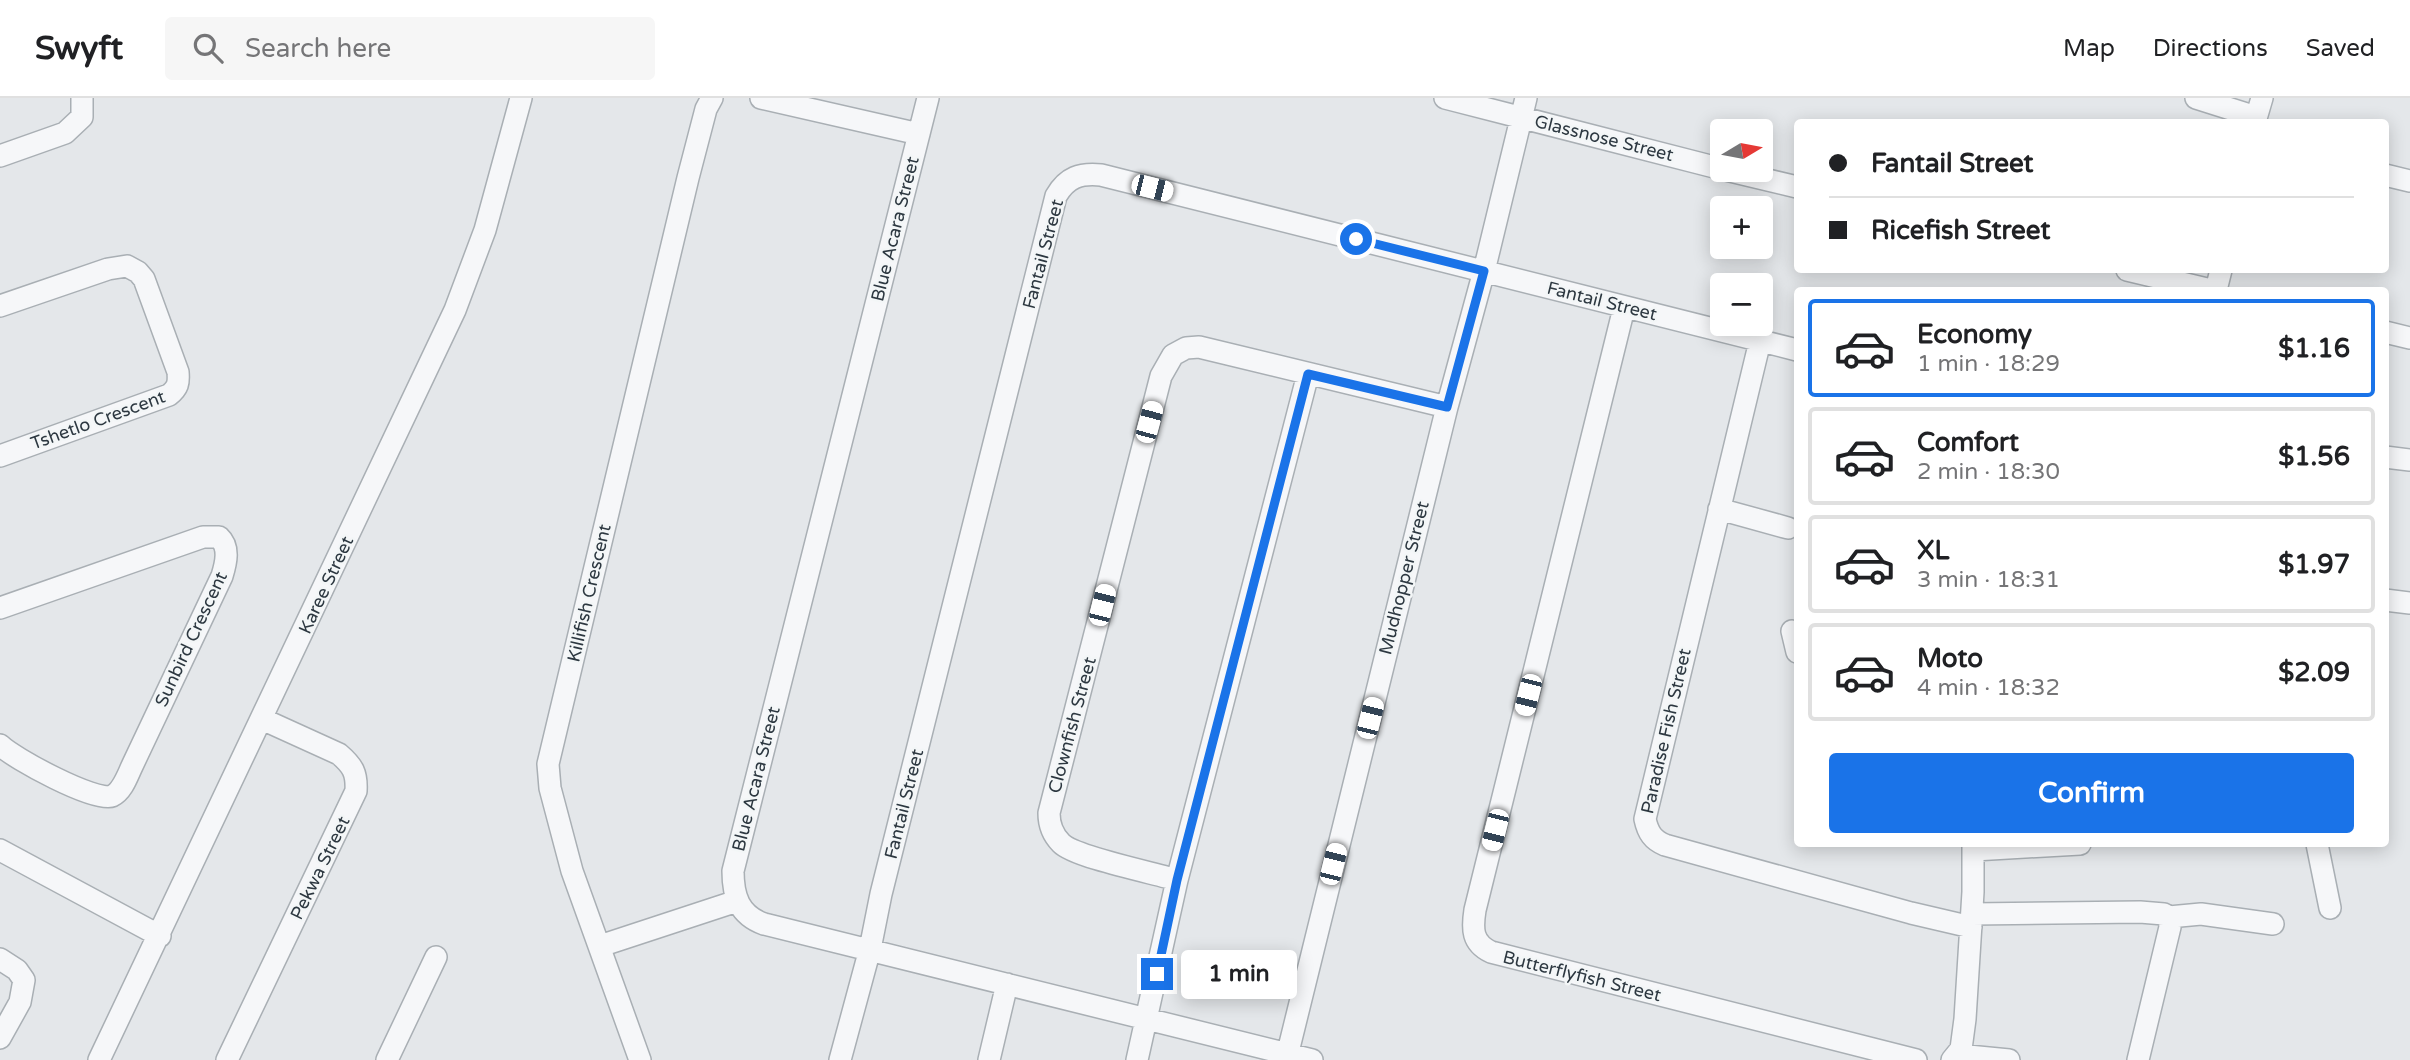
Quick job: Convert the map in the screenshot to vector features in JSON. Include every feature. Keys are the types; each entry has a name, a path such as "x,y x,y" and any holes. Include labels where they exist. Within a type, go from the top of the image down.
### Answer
{"street":[{"path":"0,156 70,130 82,117 82,98"},
{"name":"Karee Street","path":"99,1060 455,310 482,238 521,98"},
{"name":"Killifish Crescent","path":"640,1060 572,871 550,788 548,764 688,178 706,109 712,98"},
{"path":"761,98 919,134"},
{"name":"Blue Acara Street","path":"737,901 733,872 928,98"},
{"name":"Glassnose Street","path":"1445,98 1524,108 1710,165"},
{"path":"2196,98 2258,113"},
{"name":"Mudhopper Street","path":"1287,1057 1447,407 1524,108"},
{"name":"Fantail Street","path":"840,1060 870,949 881,894 1056,196 1072,177 1101,175 1794,349"},
{"path":"2389,176 2410,181"},
{"name":"Glassnose Street","path":"1773,181 1794,186"},
{"name":"Tshetlo Crescent","path":"0,306 108,269 127,266 144,279 179,379 178,385 169,395 0,456"},
{"path":"2140,273 2198,287"},
{"name":"Butterflyfish Street","path":"1624,308 1475,910 1475,938 1482,948 1491,953 1916,1060"},
{"path":"2389,333 2410,338"},
{"name":"Paradise Fish Street","path":"1760,341 1645,819 1650,835 1656,841 1679,850 1911,913 1971,921 2140,912 2164,914 2169,917 2201,914 2273,923"},
{"name":"Clownfish Street","path":"1177,880 1075,852 1060,842 1049,821 1143,445 1161,376 1169,359 1181,350 1199,347 1447,407"},
{"path":"1138,1060 1177,880 1308,374"},
{"path":"2389,457 2410,460"},
{"path":"1719,509 1788,528"},
{"name":"Sunbird Crescent","path":"0,608 203,537 219,537 224,541 226,556 222,576 133,764 113,796 91,795 17,757 0,745"},
{"path":"2389,600 2410,603"},
{"path":"1792,631 1794,639"},
{"name":"Pekwa Street","path":"227,1060 355,791 355,771 339,754 262,719"},
{"path":"1955,1057 1961,1049 1965,1019 1974,847"},
{"path":"2318,847 2330,908"},
{"path":"0,850 159,936"},
{"path":"600,946 737,901 744,913 757,921 1287,1057 1312,1060"},
{"path":"2138,1060 2170,927 2169,917"},
{"path":"387,1060 436,957"},
{"path":"0,959 11,965 24,980 20,1002 0,1038"},
{"path":"989,1060 1007,984"},
{"path":"1955,1057 2009,1060"}],"route":[{"path":"1157,974 1177,880 1308,374 1447,407 1478,294 1484,271 1356,239"}]}
